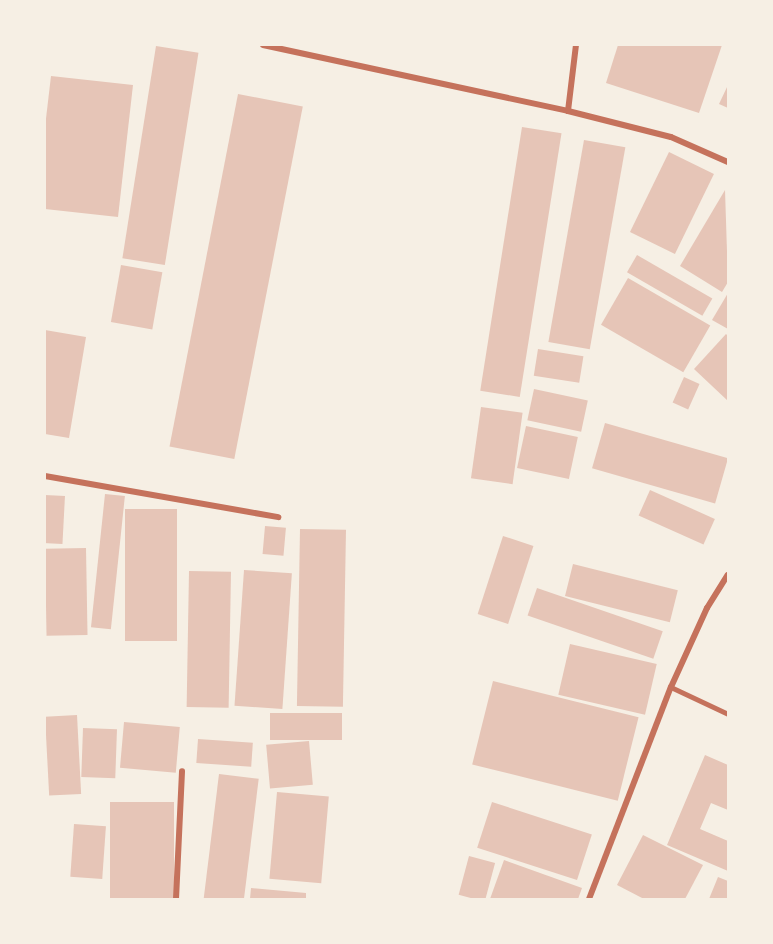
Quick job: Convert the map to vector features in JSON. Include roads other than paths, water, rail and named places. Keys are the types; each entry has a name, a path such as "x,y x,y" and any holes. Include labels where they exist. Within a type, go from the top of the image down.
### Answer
{"street":[{"path":"263,45 568,111 671,137 728,162"},
{"path":"568,111 576,45"},
{"path":"45,476 278,517"},
{"path":"589,899 671,687 707,608 728,574"},
{"path":"176,899 182,771"}],"lane":[{"path":"671,687 728,714"}]}
